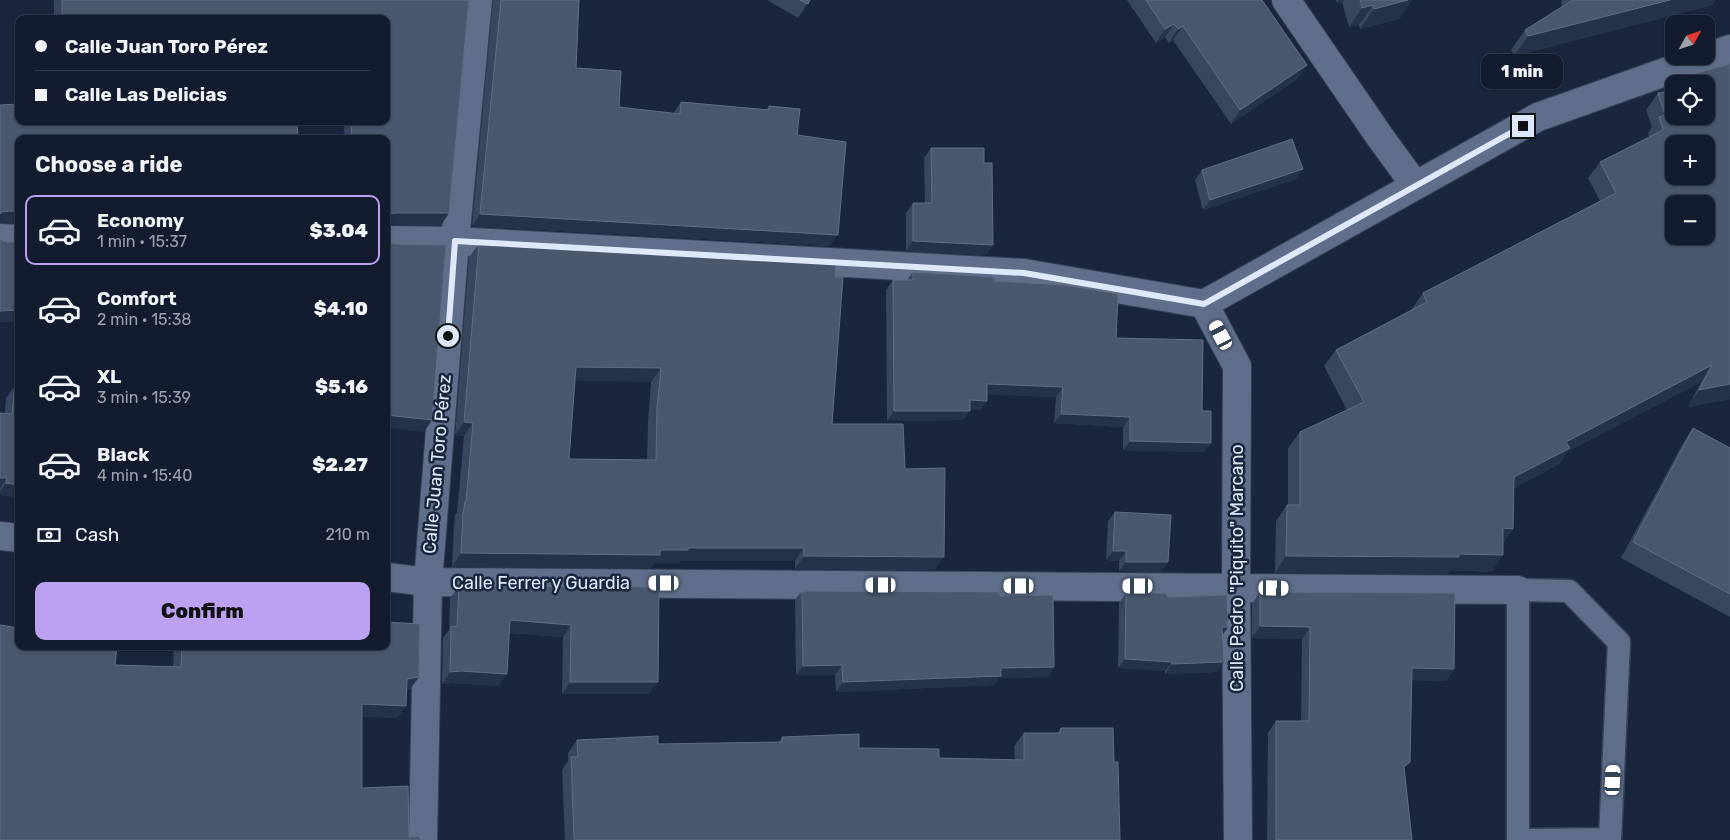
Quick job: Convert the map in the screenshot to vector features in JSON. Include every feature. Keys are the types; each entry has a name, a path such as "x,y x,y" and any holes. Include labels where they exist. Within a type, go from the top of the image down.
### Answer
{"street":[{"name":"Calle Juan Toro Pérez","path":"423,840 428,582 455,241 478,0"},
{"path":"1286,0 1415,185"},
{"path":"390,240 455,241 1024,273 1204,304 1538,117 1730,49"},
{"path":"0,238 15,238"},
{"name":"Calle Pedro \"Piquito\" Marcano","path":"1204,304 1237,366 1238,840"},
{"path":"0,536 15,538"},
{"name":"Calle Ferrer y Guardia","path":"390,577 428,582 1518,590"}],"lane":[{"path":"1518,840 1518,590 1569,591 1619,642 1610,839 1528,840"}],"building":[{"path":"62,0 469,0 449,213 390,214 390,135 351,135 352,125 390,125 390,15 62,15"},
{"path":"501,0 579,0 576,68 621,71 619,107 680,114 681,102 769,110 769,106 800,109 797,135 846,142 838,235 480,214"},
{"path":"800,0 810,0 808,4"},
{"path":"1146,0 1262,0 1307,65 1240,110 1183,26 1178,29 1174,24 1165,29"},
{"path":"1360,0 1408,0 1374,9 1373,5 1362,8"},
{"path":"1573,0 1670,0 1528,36 1525,30"},
{"path":"1730,64 1730,384 1699,390 1712,365 1566,442 1570,448 1514,477 1513,529 1503,528 1503,555 1459,554 1459,557 1286,556 1287,505 1300,505 1300,432 1364,402 1336,350 1427,302 1423,293 1616,193 1600,162 1663,130 1659,117 1665,115 1665,125 1715,125 1715,75 1690,75"},
{"path":"1665,92 1665,115 1658,93"},
{"path":"15,104 15,125 297,125 298,135 15,135 15,211 2,212 0,214 0,105"},
{"path":"1292,139 1303,169 1210,200 1202,170"},
{"path":"931,148 984,148 984,163 992,163 993,245 913,241 913,203 932,203"},
{"path":"0,239 7,242 15,242 15,310 0,311"},
{"path":"390,242 446,245 432,420 390,415"},
{"path":"479,244 836,264 835,277 843,277 832,424 903,424 905,469 945,468 944,557 804,556 804,548 688,548 688,550 660,550 660,555 461,553 463,513 466,502 473,423 464,422","holes":["576,367 661,368 657,408 656,460 569,459"]},
{"path":"913,272 994,277 994,281 1065,285 1118,294 1116,338 1203,340 1202,411 1211,411 1211,443 1130,441 1130,417 1061,414 1063,387 987,384 987,401 970,400 970,411 894,411 893,280 913,280"},
{"path":"15,386 15,484 6,483 7,478 0,478 0,413 12,414"},
{"path":"1693,428 1730,448 1730,594 1633,542"},
{"path":"1115,512 1171,515 1168,562 1126,562 1126,551 1113,551"},
{"path":"459,586 659,587 658,682 570,682 571,625 510,620 507,674 450,672 451,626 457,627"},
{"path":"802,591 1000,592 1000,596 1053,595 1054,667 1001,668 1001,676 843,682 842,665 803,666"},
{"path":"1260,592 1455,593 1454,669 1412,668 1410,762 1404,767 1412,840 1276,840 1276,721 1309,721 1310,627 1260,626"},
{"path":"1126,593 1167,593 1167,597 1227,595 1228,627 1222,627 1224,662 1172,664 1172,662 1125,659"},
{"path":"390,622 420,624 419,677 407,679 406,706 362,704 362,788 408,786 409,837 418,836 422,840 0,840 0,625 15,627 15,650 117,650 115,665 181,667 182,650 390,650"},
{"path":"1061,728 1113,728 1114,762 1118,762 1120,840 574,840 571,757 578,757 577,740 658,736 658,744 782,742 782,737 859,734 859,748 939,749 939,758 1024,760 1024,733 1060,733"}],"route":[{"path":"448,336 455,241 1024,273 1204,304 1523,126"}]}
